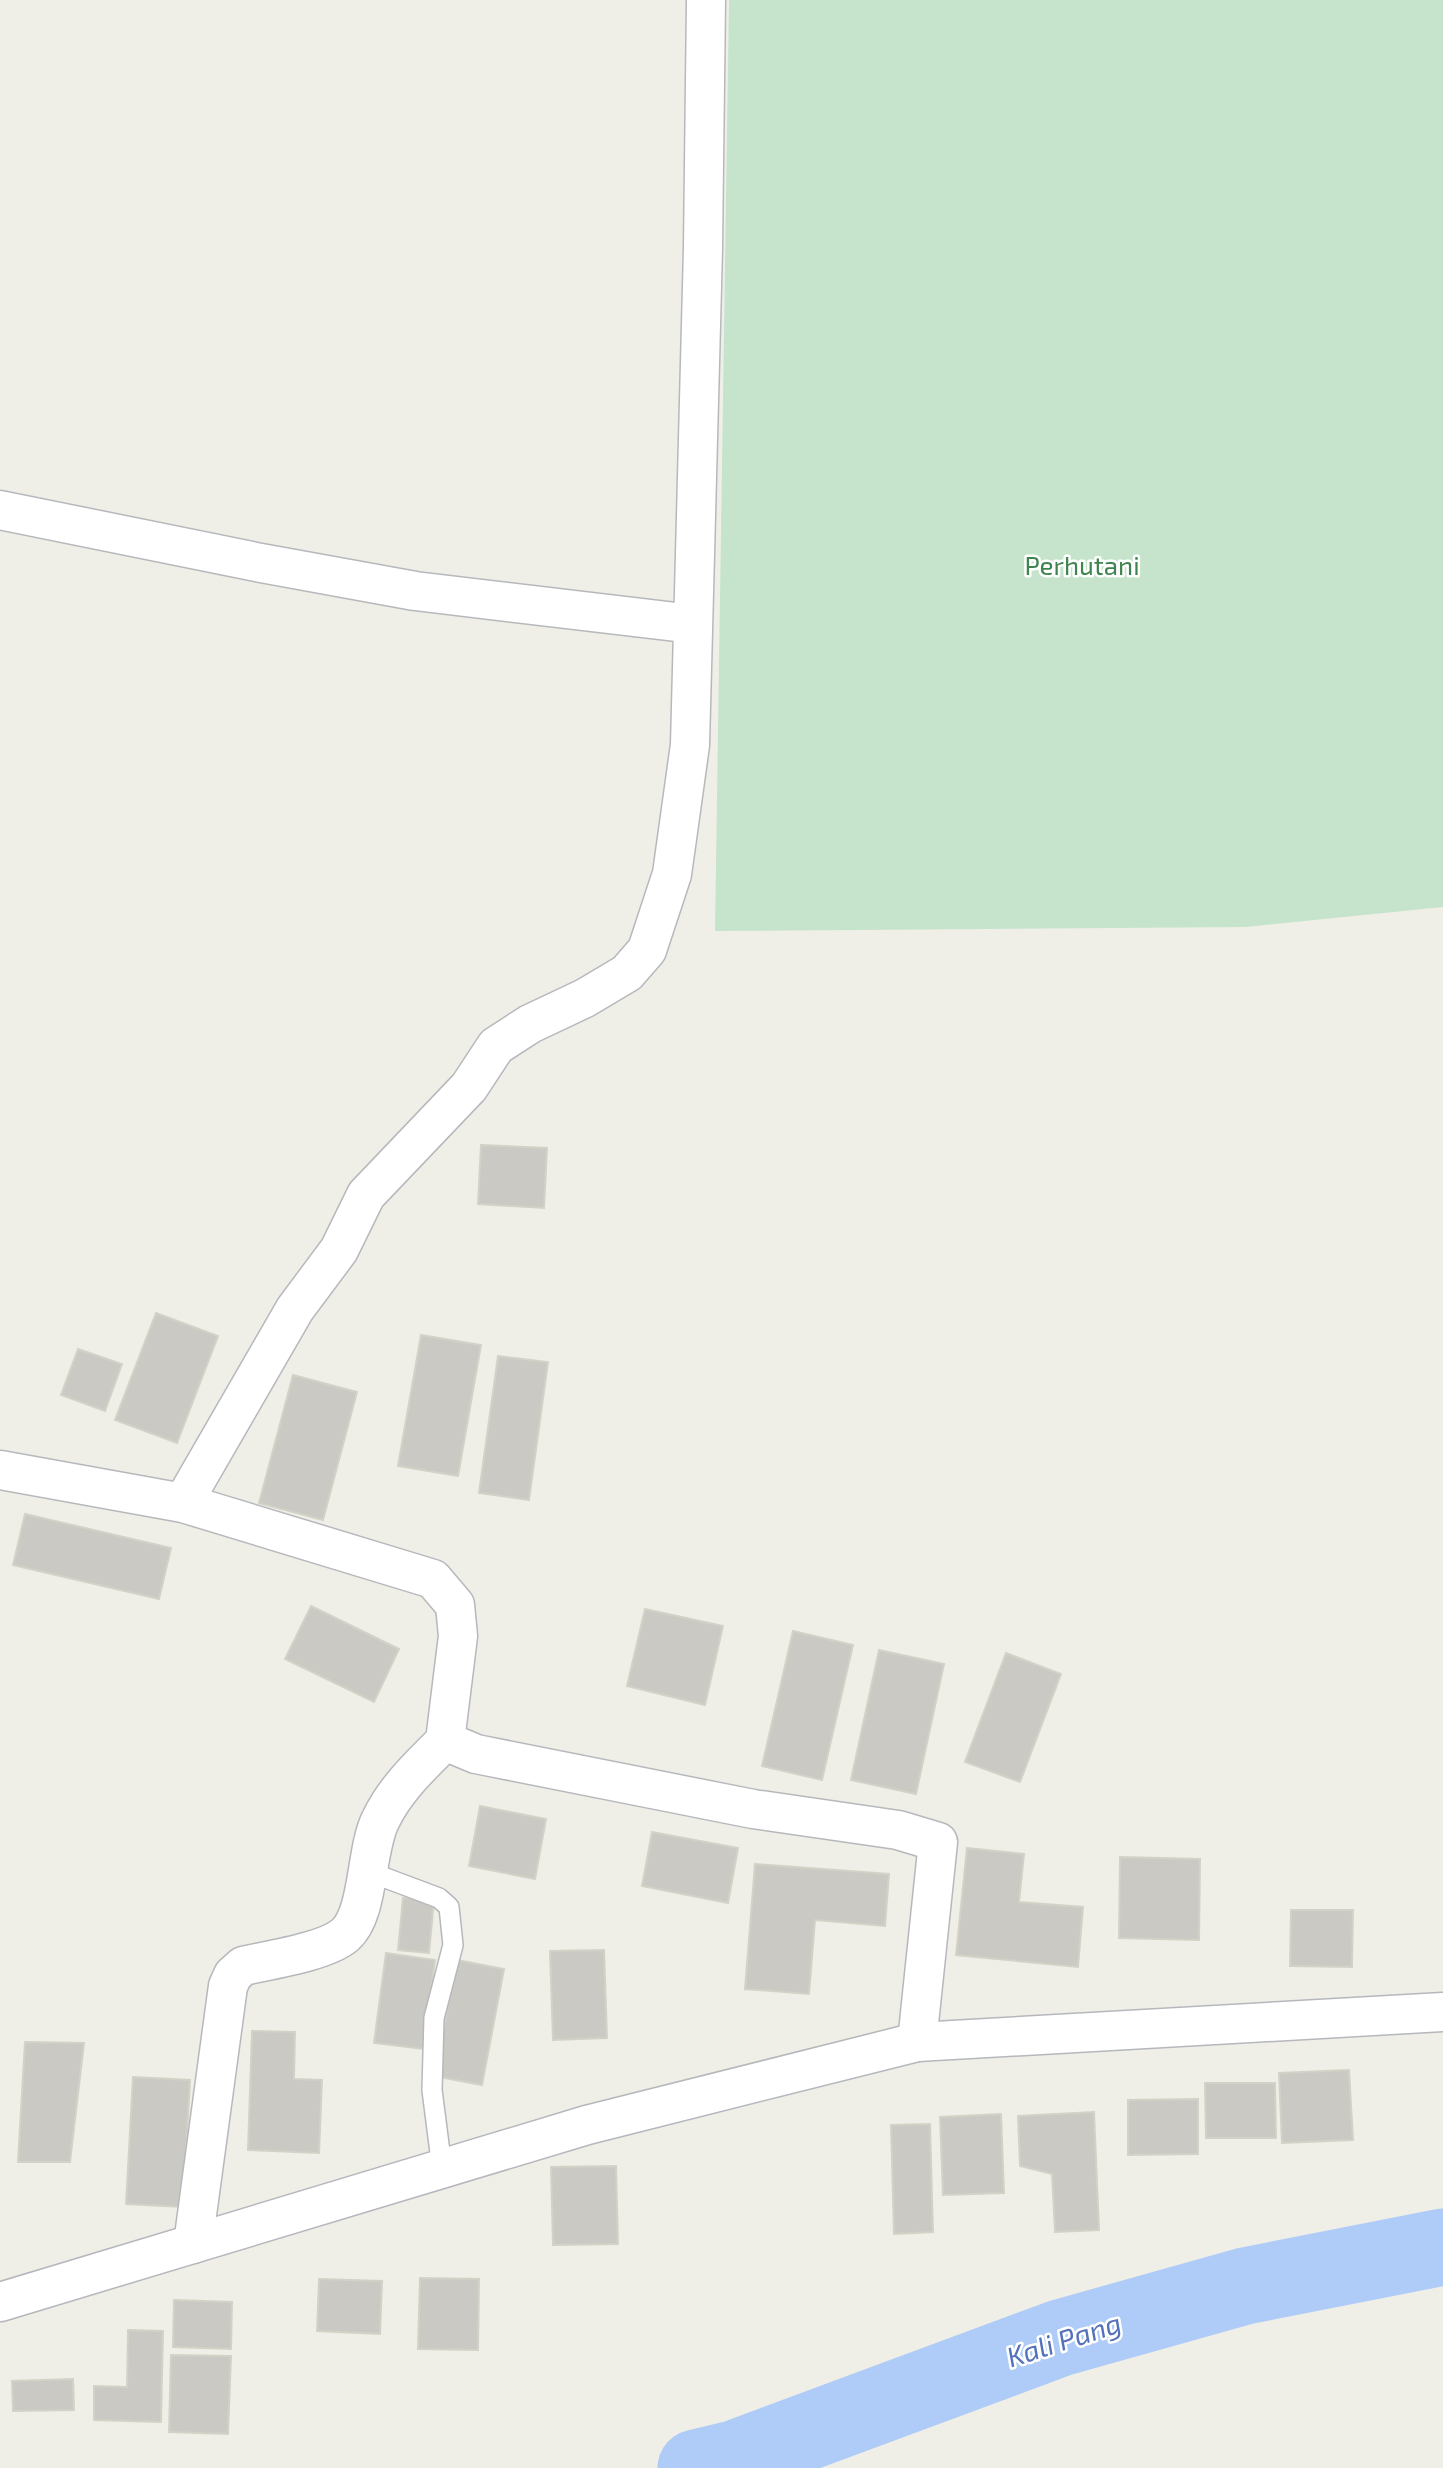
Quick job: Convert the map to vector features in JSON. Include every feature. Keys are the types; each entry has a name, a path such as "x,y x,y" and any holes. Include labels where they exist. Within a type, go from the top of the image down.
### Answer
{"street":[{"path":"183,1503 295,1309 338,1250 366,1195 469,1087 496,1046 530,1024 585,998 627,973 647,950 672,874 689,758 703,248 706,0"},
{"path":"0,510 415,591 692,624"},
{"path":"0,1470 183,1503 433,1579 455,1605 458,1636 445,1741 408,1778 379,1821 358,1917 345,1935 322,1947 243,1966 233,1975 228,1986 193,2244"},
{"path":"445,1741 476,1754 550,1770 629,1783 753,1809 898,1830 938,1842 917,2042"},
{"path":"0,2302 587,2125 917,2042 1443,2012"}],"lane":[{"path":"368,1871 439,1898 449,1907 453,1945 434,2018 432,2090 442,2168"}],"green space":[{"name":"Perhutani","path":"729,0 1443,0 1443,907 1245,927 715,931"}],"building":[{"path":"481,1145 547,1148 544,1208 478,1204"},
{"path":"156,1313 218,1336 177,1443 115,1420"},
{"path":"421,1335 481,1345 458,1476 398,1466"},
{"path":"78,1349 122,1364 105,1411 61,1395"},
{"path":"498,1356 548,1362 529,1500 479,1493"},
{"path":"293,1375 357,1392 323,1520 259,1503"},
{"path":"25,1514 171,1548 159,1599 13,1565"},
{"path":"311,1606 399,1649 374,1702 285,1659"},
{"path":"645,1609 723,1626 705,1705 627,1686"},
{"path":"793,1631 853,1645 822,1780 762,1766"},
{"path":"879,1650 944,1664 916,1794 851,1780"},
{"path":"1006,1653 1061,1674 1020,1782 965,1762"},
{"path":"480,1806 546,1819 535,1879 469,1866"},
{"path":"652,1832 738,1848 728,1903 642,1886"},
{"path":"967,1848 1024,1854 1019,1902 1083,1907 1078,1967 956,1955"},
{"path":"1120,1857 1200,1859 1199,1940 1119,1938"},
{"path":"755,1864 889,1874 885,1926 815,1920 809,1994 745,1989"},
{"path":"403,1898 434,1900 429,1953 398,1950"},
{"path":"1291,1910 1353,1910 1352,1967 1290,1966"},
{"path":"604,1950 607,2038 553,2040 550,1951"},
{"path":"386,1953 435,1960 423,2049 374,2043"},
{"path":"457,1960 504,1969 482,2085 434,2076"},
{"path":"252,2031 295,2032 294,2079 322,2080 319,2153 248,2150"},
{"path":"25,2042 84,2043 70,2162 18,2162"},
{"path":"1349,2070 1353,2140 1282,2143 1279,2073"},
{"path":"133,2077 190,2080 183,2207 126,2204"},
{"path":"1205,2083 1275,2083 1276,2138 1206,2138"},
{"path":"1198,2099 1198,2154 1128,2155 1128,2100"},
{"path":"1094,2112 1099,2230 1055,2232 1052,2174 1020,2166 1018,2116"},
{"path":"1001,2114 1004,2193 943,2195 940,2117"},
{"path":"930,2124 933,2232 894,2234 891,2125"},
{"path":"616,2166 618,2244 553,2245 551,2167"},
{"path":"420,2278 479,2279 478,2350 418,2349"},
{"path":"319,2279 382,2281 380,2334 317,2331"},
{"path":"174,2300 232,2302 231,2349 173,2347"},
{"path":"128,2330 163,2331 161,2422 94,2420 94,2386 127,2387"},
{"path":"171,2355 231,2356 228,2434 169,2432"},
{"path":"73,2379 74,2410 13,2411 12,2381"}],"waterway":[{"name":"Kali Pang","path":"696,2468 734,2459 1060,2338 1245,2286 1443,2247"}]}
